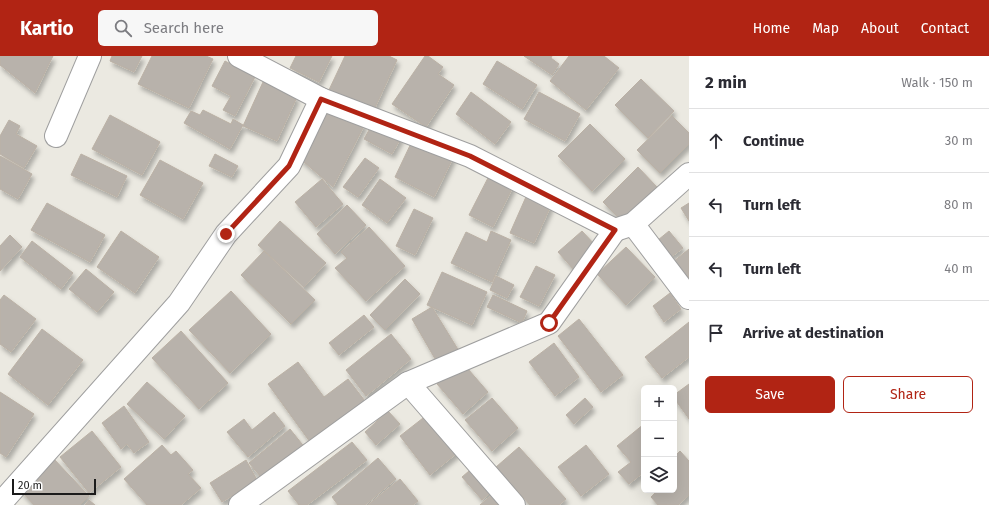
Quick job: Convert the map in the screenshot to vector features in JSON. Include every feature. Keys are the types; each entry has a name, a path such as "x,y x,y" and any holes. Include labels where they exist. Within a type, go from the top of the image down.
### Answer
{"street":[{"path":"56,136 90,56"},
{"path":"238,56 321,99 470,156 624,227 689,298"},
{"path":"0,504 179,303 226,234 289,166 321,99"},
{"path":"240,505 408,383 549,323 624,227 689,174"},
{"path":"408,383 514,505"}],"building":[{"path":"0,56 53,56 35,93 0,65"},
{"path":"112,56 142,56 134,72 110,61"},
{"path":"152,56 206,56 213,59 189,108 138,84"},
{"path":"296,56 332,56 319,82 290,68"},
{"path":"345,56 389,56 397,60 373,112 328,92"},
{"path":"425,56 428,56 443,67 438,74 454,85 426,127 392,104"},
{"path":"524,56 552,56 551,58 559,64 552,75"},
{"path":"569,56 604,56 619,68 586,110 550,81"},
{"path":"225,61 255,77 235,116 223,110 231,96 212,86"},
{"path":"497,61 537,85 522,109 483,84"},
{"path":"641,79 674,111 648,138 615,105"},
{"path":"263,82 297,97 277,141 243,126"},
{"path":"471,92 511,122 495,144 456,114"},
{"path":"539,92 580,114 565,141 524,119"},
{"path":"328,106 365,124 333,187 298,157"},
{"path":"203,110 231,124 233,119 243,125 230,149 184,123 191,111 200,115"},
{"path":"110,115 160,142 142,175 92,149"},
{"path":"672,116 689,133 689,144 660,173 637,150"},
{"path":"9,120 20,126 16,134 37,146 24,168 0,154 0,136"},
{"path":"374,121 402,136 392,154 364,139"},
{"path":"590,124 625,159 592,191 558,156"},
{"path":"414,137 454,156 434,197 395,177"},
{"path":"81,154 127,176 117,197 71,175"},
{"path":"215,154 238,166 232,177 209,166"},
{"path":"0,156 32,174 18,199 0,189"},
{"path":"365,158 379,168 358,197 343,187"},
{"path":"160,160 203,183 183,219 140,195"},
{"path":"638,167 657,187 623,222 603,202"},
{"path":"491,172 515,183 493,227 469,215"},
{"path":"322,179 343,204 316,227 295,202"},
{"path":"380,179 406,198 387,223 362,205"},
{"path":"529,190 553,201 534,243 510,233"},
{"path":"47,203 105,235 90,262 31,230"},
{"path":"689,203 689,221 681,208"},
{"path":"347,205 366,225 335,254 317,234"},
{"path":"414,209 433,218 415,255 396,246"},
{"path":"280,221 326,263 304,287 258,245"},
{"path":"369,227 405,266 366,301 335,268 347,258 341,252"},
{"path":"121,231 159,257 135,293 97,267"},
{"path":"491,231 511,240 492,282 451,263 466,232 487,242"},
{"path":"582,231 597,247 573,269 558,252"},
{"path":"669,231 683,248 671,257 658,240"},
{"path":"10,235 22,247 0,271 0,246"},
{"path":"32,241 73,273 61,289 20,257"},
{"path":"626,247 655,277 626,305 597,274"},
{"path":"689,249 689,293 668,266"},
{"path":"264,251 315,300 291,324 241,275"},
{"path":"536,266 555,275 539,306 520,297"},
{"path":"86,269 114,292 97,312 69,289"},
{"path":"442,272 487,292 472,325 427,305"},
{"path":"496,276 514,285 507,298 490,290"},
{"path":"405,279 420,294 385,330 370,315"},
{"path":"231,291 271,334 230,373 189,330"},
{"path":"670,293 681,309 664,322 653,306"},
{"path":"4,295 36,319 11,352 0,344 0,300"},
{"path":"493,295 527,311 522,323 487,307"},
{"path":"432,307 459,351 438,364 412,319"},
{"path":"364,315 374,327 339,355 329,343"},
{"path":"579,319 623,375 601,392 558,336"},
{"path":"689,322 689,357 662,378 645,357"},
{"path":"42,329 83,360 48,405 8,374"},
{"path":"181,331 228,383 199,409 152,358"},
{"path":"391,334 411,359 366,396 346,370"},
{"path":"554,343 579,377 555,396 529,362"},
{"path":"298,362 324,397 348,379 365,401 310,442 268,384"},
{"path":"462,362 488,392 463,414 437,384"},
{"path":"147,382 185,416 164,439 127,404"},
{"path":"689,384 689,419 677,402 677,393"},
{"path":"0,392 34,414 6,457 0,453"},
{"path":"492,398 518,428 492,451 465,420"},
{"path":"585,398 593,407 574,424 566,415"},
{"path":"124,406 149,442 134,453 127,444 121,449 102,423"},
{"path":"388,411 400,424 376,445 365,432"},
{"path":"432,411 462,449 430,475 400,436"},
{"path":"274,412 285,426 248,457 227,432 244,419 252,430"},
{"path":"641,426 641,474 629,484 618,472 631,462 617,446"},
{"path":"290,429 306,449 266,483 249,463"},
{"path":"92,431 121,467 89,493 60,457"},
{"path":"352,442 367,460 307,505 299,505 288,491"},
{"path":"162,445 171,455 176,451 193,470 188,474 201,488 181,505 147,505 124,479"},
{"path":"586,445 609,474 581,496 558,467"},
{"path":"519,447 566,499 559,505 530,505 496,467"},
{"path":"680,451 689,461 689,495 678,505 658,505 651,497 655,493 677,493 677,454"},
{"path":"53,458 89,496 80,505 34,505 20,490"},
{"path":"378,458 396,479 365,505 338,505 332,497"},
{"path":"246,460 257,480 222,502 210,483"},
{"path":"476,465 496,488 482,500 462,477"},
{"path":"400,479 418,501 413,505 368,505"},
{"path":"495,492 505,505 480,505"},
{"path":"89,500 95,505 85,505"}],"route":[{"path":"226,234 289,166 321,99 470,156 615,230 549,323"}]}
